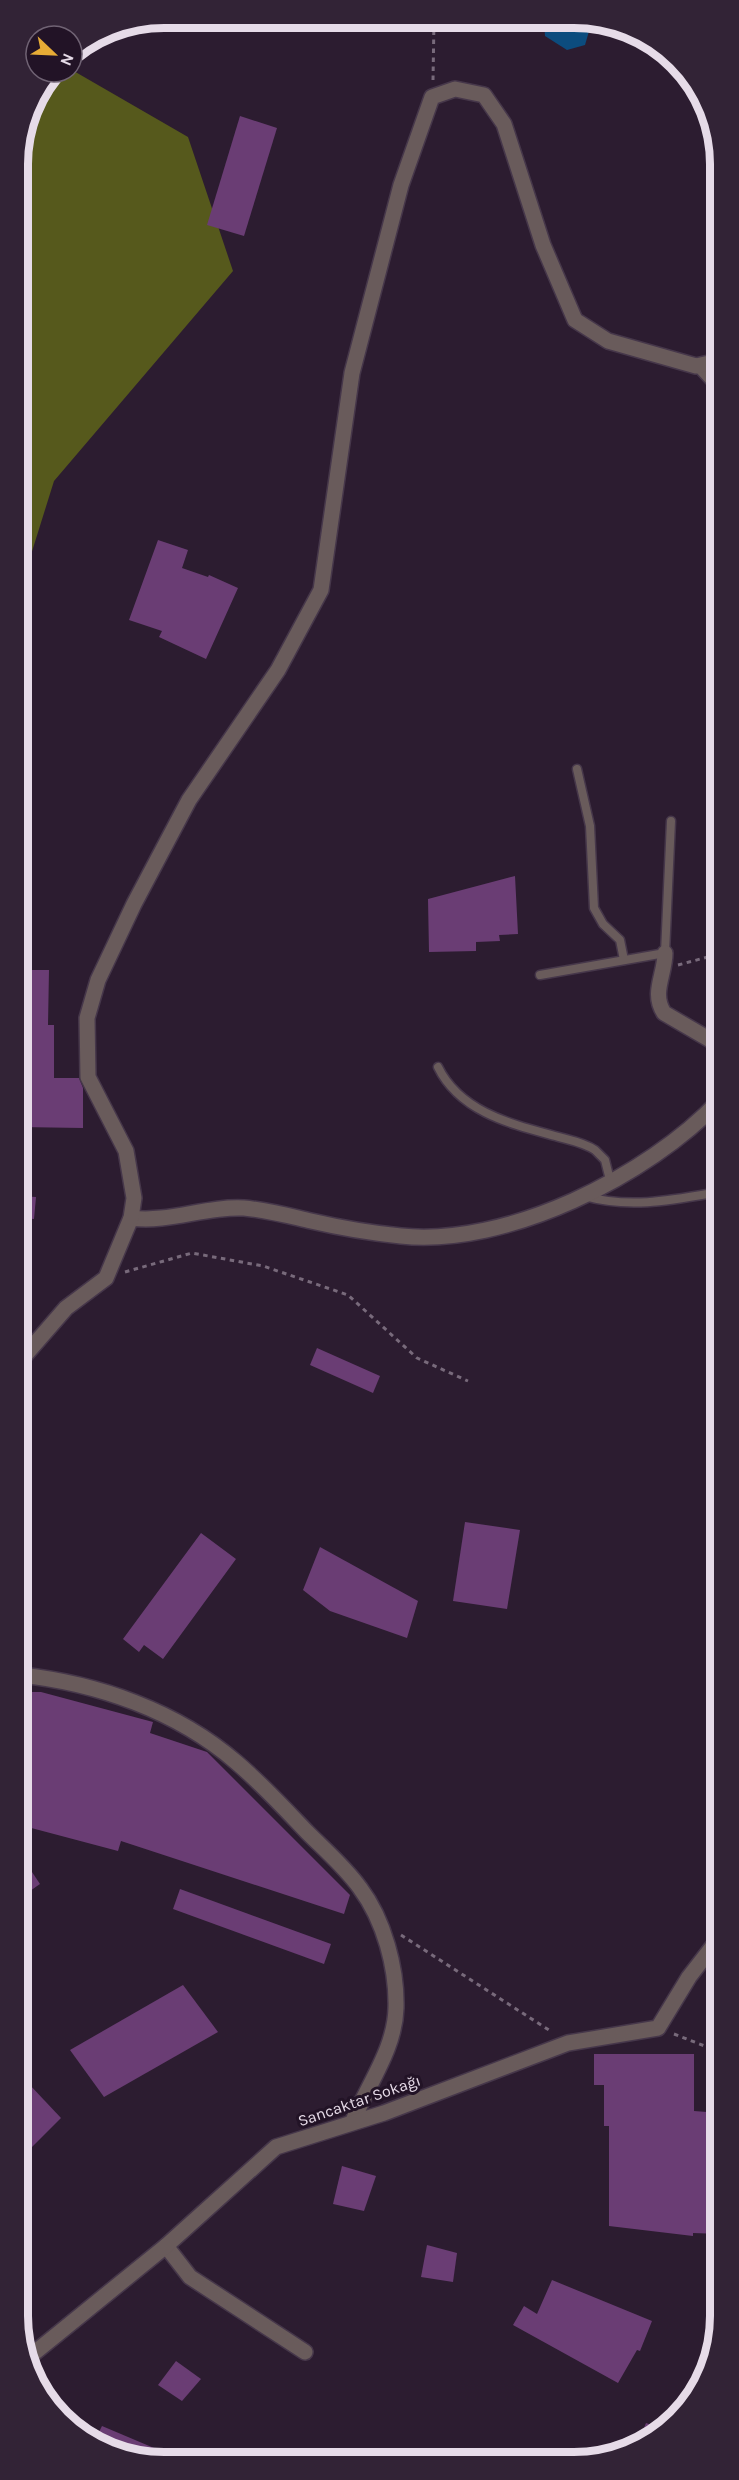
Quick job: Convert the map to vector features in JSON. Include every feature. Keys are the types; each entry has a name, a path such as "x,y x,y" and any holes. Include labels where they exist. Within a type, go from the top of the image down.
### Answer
{"street":[{"path":"28,1351 66,1308 106,1278 131,1218 134,1198 126,1151 88,1077 87,1018 98,980 134,904 189,800 278,670 321,590 352,373 401,185 432,97 455,89 484,95 504,124 543,245 575,320 608,341 696,366 710,363"},
{"path":"665,961 657,997 664,1013 710,1040"},
{"path":"131,1218 151,1220 216,1208 244,1208 348,1229 404,1236 440,1237 503,1227 583,1196 676,1140 710,1110"},
{"path":"28,1677 101,1690 153,1711 204,1738 264,1788 361,1888 377,1917 387,1947 395,1988 396,2008 394,2029 386,2051 352,2121"},
{"path":"658,2028 689,1977 710,1950"},
{"name":"Sancaktar Sokağı","path":"34,2353 166,2246 276,2147 352,2121 384,2113 568,2043 658,2028"},
{"path":"166,2246 190,2277 305,2352"}],"lane":[{"path":"696,366 710,382"},
{"path":"578,769 590,826 594,908 603,924 620,940 624,960"},
{"path":"540,975 624,960 665,961 671,821"},
{"path":"438,1067 452,1089 482,1111 499,1120 595,1150 605,1160 610,1180"},
{"path":"583,1196 606,1202 630,1204 710,1193"}],"path":[{"path":"432,97 434,28"},
{"path":"665,961 710,955"},
{"path":"106,1278 192,1253 263,1266 348,1296 417,1358 468,1381"},
{"path":"398,1934 568,2043"},
{"path":"658,2028 710,2048"}],"shaded area":[{"path":"84,77 188,137 233,271 54,481 29,562 29,156 33,130 55,84 84,84"}],"water":[{"path":"544,28 589,30 585,45 567,50 545,36"}],"building":[{"path":"240,116 277,128 244,236 207,225"},
{"path":"158,540 188,550 182,568 208,577 209,575 238,588 206,659 159,637 162,631 129,620"},
{"path":"515,876 518,934 499,935 500,941 476,942 476,951 429,952 428,899"},
{"path":"29,970 49,970 48,1025 54,1025 54,1078 79,1078 83,1088 83,1128 29,1127"},
{"path":"29,1197 36,1197 34,1219 29,1219"},
{"path":"317,1348 380,1376 373,1393 310,1365"},
{"path":"465,1522 520,1530 507,1609 453,1601"},
{"path":"201,1533 236,1559 163,1659 144,1645 139,1652 123,1639"},
{"path":"320,1547 418,1601 407,1638 330,1611 303,1590"},
{"path":"28,1692 41,1692 153,1722 150,1733 207,1752 350,1895 344,1914 121,1841 118,1851 28,1827"},
{"path":"28,1866 40,1884 28,1892"},
{"path":"180,1889 331,1944 324,1964 173,1909"},
{"path":"183,1985 218,2032 104,2097 70,2050"},
{"path":"594,2054 694,2054 694,2111 710,2112 710,2234 693,2233 693,2236 609,2226 609,2126 604,2126 604,2085 594,2085"},
{"path":"28,2083 61,2118 28,2151"},
{"path":"342,2166 376,2176 364,2211 333,2204"},
{"path":"427,2245 457,2253 453,2282 421,2277"},
{"path":"552,2280 652,2321 640,2351 637,2350 618,2383 513,2325 524,2306 537,2314"},
{"path":"176,2361 201,2379 182,2401 158,2385"},
{"path":"646,2423 653,2425 642,2433"},
{"path":"102,2426 154,2448 153,2451 138,2449 98,2434"}]}
